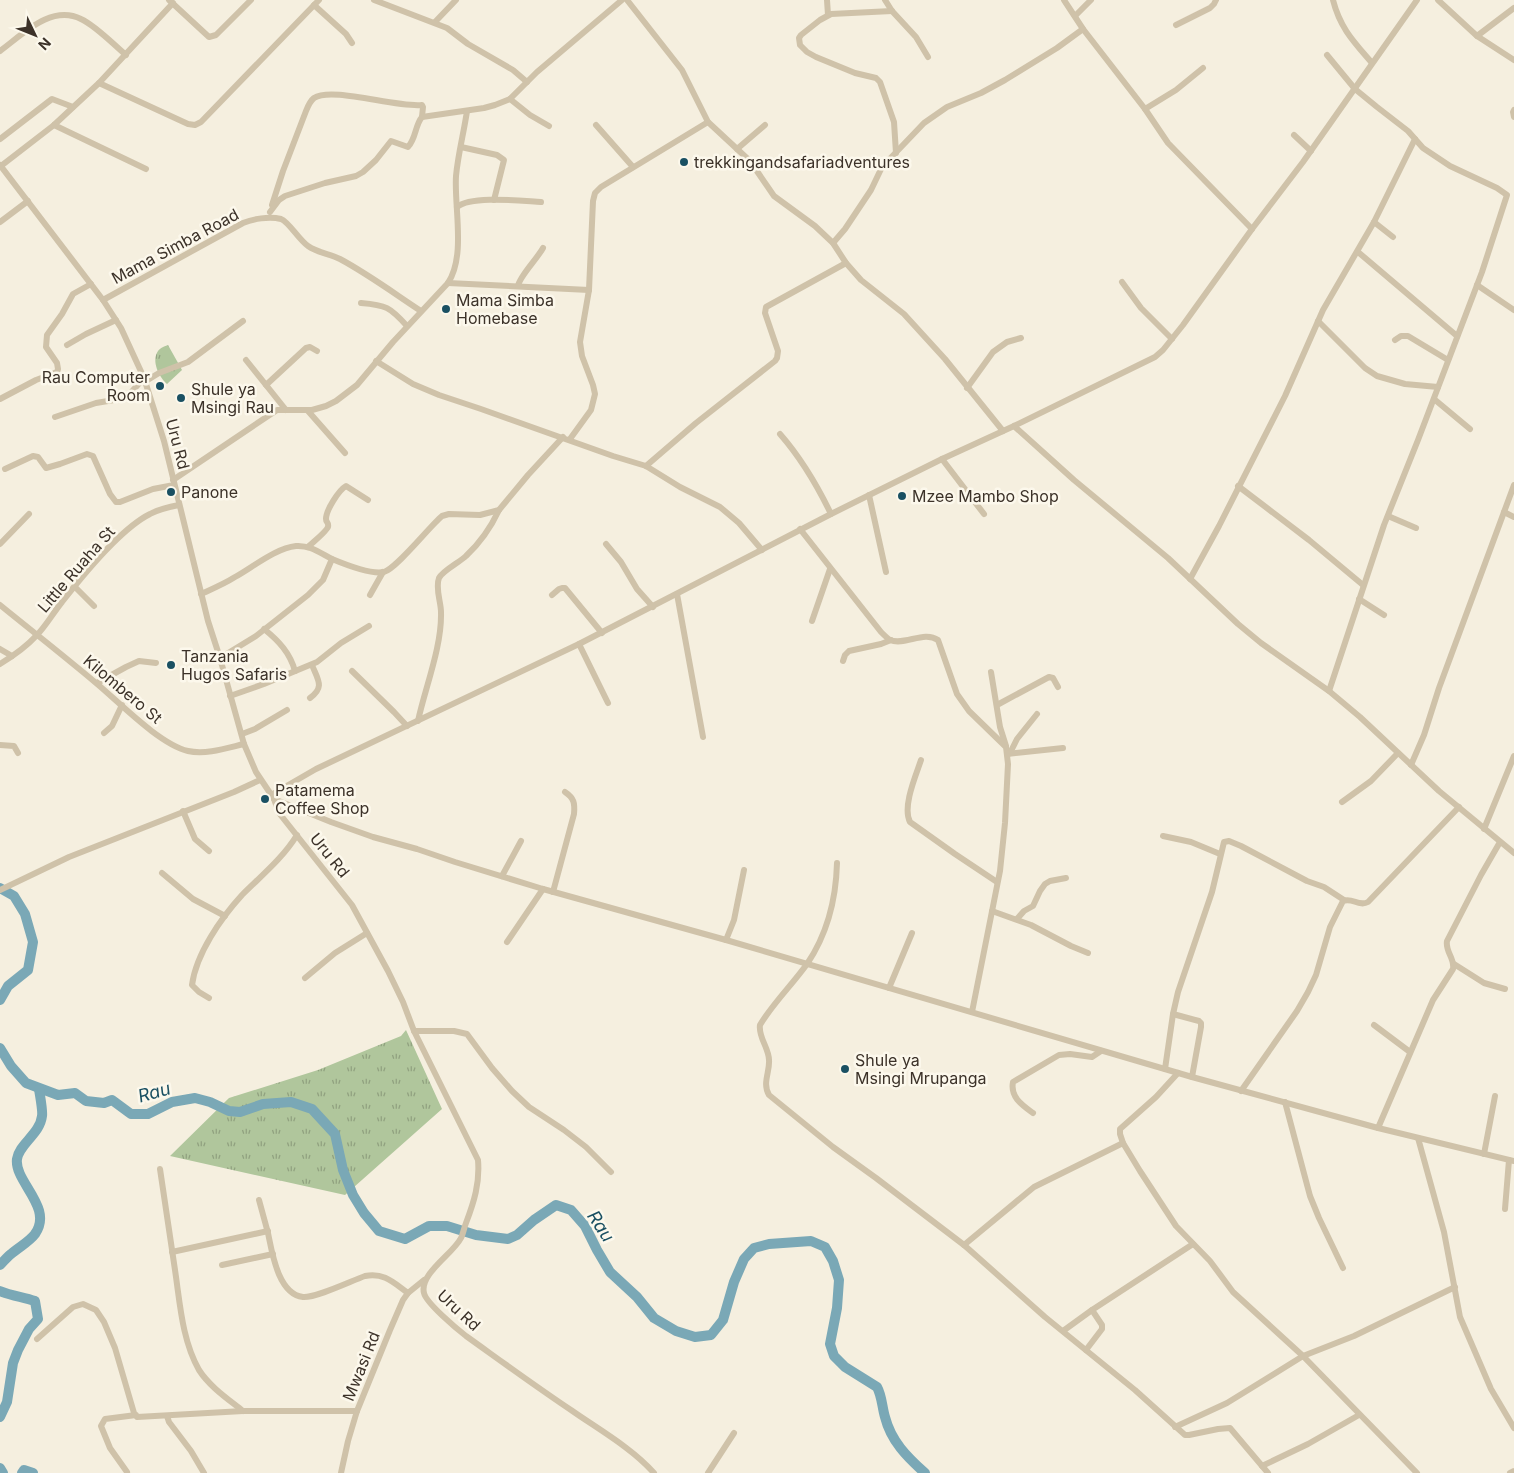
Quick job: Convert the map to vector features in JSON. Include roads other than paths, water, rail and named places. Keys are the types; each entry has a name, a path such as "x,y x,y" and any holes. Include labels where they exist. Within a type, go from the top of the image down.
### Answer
{"street":[{"path":"374,0 447,28 468,44 513,70 527,82"},
{"path":"435,22 456,0"},
{"path":"422,117 468,111 495,105 510,99 550,60 622,0"},
{"path":"627,0 682,70 708,122 756,167 774,196 815,226 833,242 846,263 861,280 904,314 945,359 1003,431"},
{"path":"826,0 828,15"},
{"path":"885,0 892,11 912,33 928,57"},
{"path":"1064,0 1168,143 1252,229"},
{"path":"1075,16 1091,0"},
{"path":"1176,26 1210,8 1216,0"},
{"path":"1333,0 1336,12 1344,28 1372,63"},
{"path":"272,797 316,769 602,633 800,529 1155,357 1172,339 1311,151 1418,0"},
{"path":"1438,0 1477,36 1514,60"},
{"path":"1,166 54,124 99,82 126,55 171,2 209,37 216,35 249,1"},
{"path":"99,82 188,124 195,125 201,122 317,2 352,43"},
{"path":"1477,36 1514,8"},
{"path":"892,11 828,15 801,35 800,45 816,57 855,73 876,78 880,82 894,122 896,153"},
{"path":"0,51 39,23 52,16 63,15 74,16 82,20 126,55"},
{"path":"833,242 871,190 882,167 924,123 946,107 991,88 1057,48 1084,29"},
{"path":"1327,55 1356,89 1376,107 1408,130 1424,148 1461,172 1497,188 1507,196 1477,285 1388,516 1329,691"},
{"path":"1145,109 1176,90 1203,68"},
{"path":"322,95 332,95 358,97 399,105 423,106 422,117 418,121 411,144 408,147 391,141 376,160 363,172 356,176 325,182 285,196 279,200 268,215 306,111 313,99 322,95"},
{"path":"0,139 52,99 73,107"},
{"path":"510,99 549,126"},
{"path":"1514,110 1514,117"},
{"path":"5,469 33,456 38,457 41,464 46,468 87,454 92,456 110,494 118,503 174,482 280,409 308,410 326,406 342,397 357,385 407,326 448,283 454,271 458,240 456,175 468,111"},
{"path":"418,721 440,628 442,614 439,579 467,555 489,530 499,510 528,475 566,438 591,410 595,394 580,349 580,342 589,290 593,201 595,193 601,187 708,122"},
{"path":"54,124 146,169"},
{"path":"596,125 633,167"},
{"path":"737,149 765,125"},
{"path":"1294,136 1311,151"},
{"path":"1190,579 1285,396 1318,321 1374,222 1415,139"},
{"path":"461,147 496,155 504,160 494,200"},
{"name":"Uru Rd","path":"1,166 103,300 121,328 145,380 164,441 201,594 244,744 260,780 272,797 279,813 352,905 388,971 414,1031 478,1160 479,1174 476,1191 463,1231 453,1249 425,1279 423,1291 425,1296 466,1336 600,1429 636,1456 654,1473"},
{"path":"0,222 28,200"},
{"path":"457,207 465,202 494,200 541,202"},
{"path":"268,215 284,221 298,238 309,247 340,259 383,285 421,312"},
{"name":"Mama Simba Road","path":"103,300 243,223 268,215"},
{"path":"1374,222 1392,237"},
{"path":"518,286 519,280 543,248"},
{"path":"1358,252 1457,336"},
{"path":"646,466 696,423 775,361 778,351 765,313 766,307 846,263"},
{"path":"1122,282 1141,308 1172,339"},
{"path":"448,283 589,290"},
{"path":"0,389 2,398 36,380 57,372 57,364 46,347 47,334 62,314 73,294 91,284"},
{"path":"1477,285 1514,310"},
{"path":"361,303 378,304 388,307 407,326"},
{"path":"67,345 116,320"},
{"path":"55,417 96,403 126,398 145,380 188,362 243,321"},
{"path":"1318,321 1365,368 1377,376 1405,384 1438,387"},
{"path":"1395,340 1401,336 1408,336 1448,360"},
{"path":"967,388 993,352 1007,342 1021,338"},
{"path":"266,385 308,347 317,351"},
{"path":"246,360 286,410"},
{"path":"376,362 426,391 646,466 727,512 762,550"},
{"path":"1434,399 1470,429"},
{"path":"308,410 345,453"},
{"path":"1014,426 1074,480 1168,558 1246,630 1329,691 1484,829 1514,853"},
{"path":"780,434 799,457 831,514"},
{"path":"942,459 984,514"},
{"path":"1412,765 1514,485"},
{"path":"1238,486 1310,540 1363,586"},
{"path":"308,547 328,527 326,519 328,513 337,495 344,487 351,488 368,500"},
{"path":"869,495 886,572"},
{"name":"Little Ruaha St","path":"0,664 37,635 111,546 138,521 159,510 179,505"},
{"path":"370,595 383,572 394,566 442,516 449,514 480,515 499,510"},
{"path":"1504,512 1514,517"},
{"path":"0,544 29,514"},
{"path":"1388,516 1416,528"},
{"path":"800,529 880,632 891,640"},
{"path":"606,544 622,562 637,589 653,607"},
{"path":"201,594 232,579 285,548 296,546 308,547 332,559 368,571 383,572"},
{"path":"220,658 249,641 308,595 323,580 332,559"},
{"path":"812,621 830,569"},
{"path":"75,587 94,606"},
{"path":"552,595 559,589 565,588 602,633"},
{"path":"677,594 703,737"},
{"path":"1359,599 1384,615"},
{"name":"Kilombero St","path":"0,605 97,683 152,731 179,748 192,752 201,752 244,744"},
{"path":"230,696 312,665 369,626"},
{"path":"264,629 284,648 293,662 296,671"},
{"path":"843,661 849,651 891,640 936,638 942,648 957,694 962,702 1008,751 1063,748"},
{"path":"579,644 608,703"},
{"path":"0,649 12,656"},
{"path":"97,683 139,661 156,663"},
{"path":"310,698 316,694 319,688 312,665"},
{"path":"352,671 407,726"},
{"path":"972,1012 1001,862 1008,772 1008,751 1000,727 991,672"},
{"path":"997,704 1049,677 1053,678 1058,687"},
{"path":"104,733 112,726 122,705"},
{"path":"242,734 255,729 287,710"},
{"path":"1008,751 1037,714"},
{"path":"0,745 14,746 18,753"},
{"path":"1342,802 1371,781 1398,753"},
{"path":"1484,829 1514,756"},
{"path":"920,760 908,806 907,814 910,822 997,882"},
{"path":"0,890 69,857 260,780"},
{"path":"553,892 574,814 574,800 565,792"},
{"path":"272,797 331,822 373,837 417,848 544,890 726,940 1241,1091 1378,1128 1512,1161 1505,1209"},
{"path":"1165,1069 1173,1014 1185,969 1198,937 1212,892 1224,842 1232,842 1307,881 1324,887 1344,900 1362,904 1368,902 1459,807"},
{"path":"183,811 195,839 209,851"},
{"path":"208,998 194,988 192,982 205,947 225,916 241,896 284,854 297,835"},
{"path":"1163,836 1191,842 1220,854"},
{"path":"502,876 521,841"},
{"path":"1500,842 1447,941 1446,949 1454,964 1484,983 1505,989"},
{"path":"837,863 835,896 823,935 806,964 760,1025 760,1034 769,1058 766,1078 769,1095 833,1147 964,1246 1185,1434 1189,1436 1230,1428 1268,1473"},
{"path":"726,940 732,928 744,870"},
{"path":"162,873 193,899 225,916"},
{"path":"1017,919 1024,911 1033,906 1045,884 1066,878"},
{"path":"507,942 544,890"},
{"path":"1241,1091 1297,1011 1308,992 1318,969 1330,927 1344,900"},
{"path":"992,911 1017,919 1088,953"},
{"path":"305,978 335,953 367,933"},
{"path":"890,988 912,933"},
{"path":"1378,1128 1437,993 1453,969 1454,964"},
{"path":"1173,1014 1199,1020 1202,1026 1192,1077"},
{"path":"1374,1025 1410,1052"},
{"path":"414,1031 454,1031 467,1034 497,1074 529,1107 546,1117 586,1147 611,1172"},
{"path":"1033,1113 1018,1102 1012,1085 1013,1082 1059,1055 1070,1054 1092,1057 1102,1051"},
{"path":"1178,1073 1156,1097 1120,1129 1124,1143 1140,1171 1176,1226 1210,1261 1224,1281 1303,1356 1417,1473"},
{"path":"1484,1154 1495,1096"},
{"path":"1285,1102 1310,1196 1343,1268"},
{"path":"1418,1138 1436,1199 1460,1317 1491,1389 1514,1428"},
{"path":"964,1246 1034,1187 1124,1143"},
{"path":"160,1169 185,1331 195,1362 211,1385 243,1411"},
{"path":"260,1200 281,1279 294,1293 303,1296 314,1295 373,1274 382,1276 408,1294"},
{"path":"172,1252 268,1231"},
{"path":"1063,1331 1193,1244"},
{"path":"222,1265 273,1254"},
{"name":"Mwasi Rd","path":"341,1473 357,1412 390,1330 403,1300 425,1279"},
{"path":"1176,1427 1232,1400 1303,1356 1354,1336 1455,1287"},
{"path":"37,1339 73,1307 83,1304 96,1310 104,1322 115,1348 136,1415"},
{"path":"1086,1350 1102,1329 1102,1325 1092,1310"},
{"path":"127,1472 110,1448 102,1426 105,1419 136,1415 141,1417 243,1411 357,1412"},
{"path":"1262,1466 1308,1444 1359,1415"},
{"path":"167,1416 169,1422 191,1451 204,1473"},
{"path":"708,1473 734,1432"},
{"path":"1510,1473 1514,1471"}],"waterway":[{"path":"0,888 14,896 25,914 33,942 28,970 8,986 0,1000"},
{"name":"Rau","path":"0,1048 11,1066 26,1083 58,1095 75,1093 86,1101 104,1103 112,1100 131,1114 148,1114 172,1102 195,1098 210,1102 229,1111 240,1112 263,1104 291,1102 312,1109 335,1134 343,1170 353,1195 364,1213 379,1231 405,1239 429,1226 447,1226 476,1235 508,1239 517,1235 534,1220 556,1205 571,1210 585,1226 610,1272 637,1297 654,1318 676,1331 695,1337 711,1335 723,1320 734,1282 744,1259 754,1248 769,1244 811,1241 825,1247 833,1261 839,1280 837,1308 830,1344 834,1356 845,1367 877,1387 891,1434 906,1455 925,1473"},
{"path":"0,1265 33,1237 40,1224 37,1204 21,1177 17,1159 21,1148 38,1128 42,1116 39,1089"},
{"path":"0,1291 35,1301 38,1319 29,1329 18,1350 13,1363 7,1402 0,1417"},
{"path":"0,1468 3,1473"},
{"path":"22,1473 24,1470 33,1473"}],"place":[{"name":"trekkingandsafariadventures","path":"684,162"},
{"name":"Mama Simba Homebase","path":"446,309"},
{"name":"Rau Computer Room","path":"160,386"},
{"name":"Shule ya Msingi Rau","path":"181,398"},
{"name":"Panone","path":"171,492"},
{"name":"Mzee Mambo Shop","path":"902,496"},
{"name":"Tanzania Hugos Safaris","path":"171,665"},
{"name":"Patamema Coffee Shop","path":"265,799"},
{"name":"Shule ya Msingi Mrupanga","path":"845,1069"}]}
